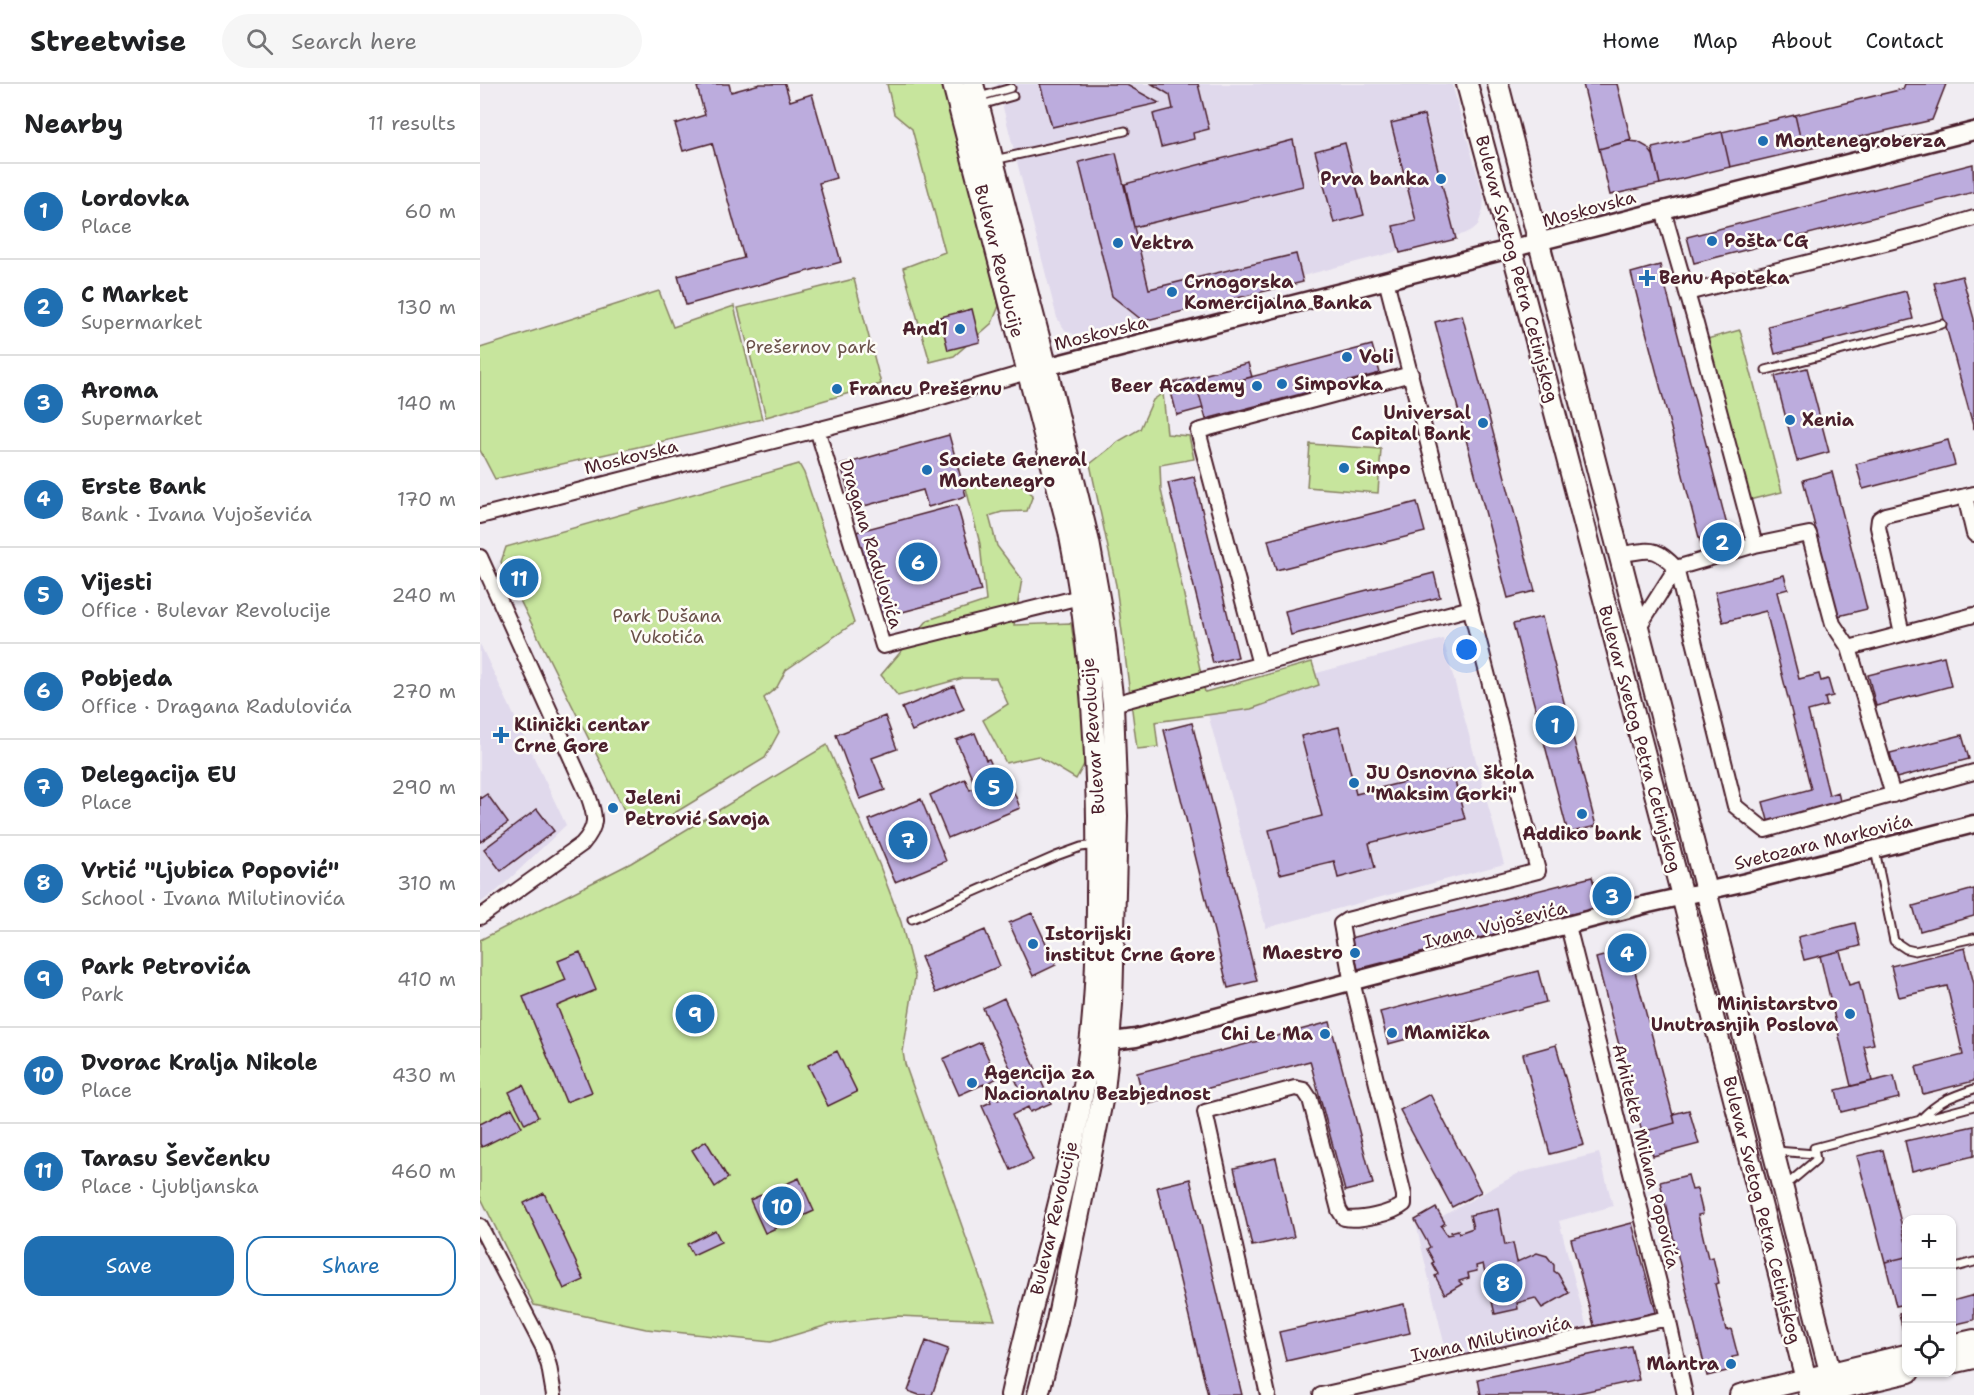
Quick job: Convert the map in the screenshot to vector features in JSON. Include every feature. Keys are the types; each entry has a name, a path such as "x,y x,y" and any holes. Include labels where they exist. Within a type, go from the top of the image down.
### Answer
{"main road":[{"name":"Bulevar Revolucije","path":"953,84 1089,542 1103,620 1113,704 1117,816 1112,1004 1083,1088 1062,1189 1011,1395"},
{"name":"Bulevar Svetog Petra Cetinjskog","path":"1467,84 1682,896 1809,1389"},
{"name":"Bulevar Svetog Petra Cetinjskog","path":"1498,84 1833,1386"},
{"name":"Bulevar Revolucije","path":"976,96 1037,369 1069,531 1090,674 1095,734 1098,845 1096,938 1104,1091 1057,1321 1038,1395"},
{"path":"1956,1344 1974,1340"},
{"path":"1833,1386 1902,1357"},
{"path":"1956,1362 1974,1358"},
{"path":"1740,1395 1833,1386 1902,1373"}],"street":[{"name":"Moskovska","path":"480,516 914,405 1037,369 1974,130"},
{"name":"Moskovska","path":"1663,210 1687,293"},
{"path":"1755,545 1687,293 1921,234 1974,218"},
{"path":"1268,1395 1205,1112 1295,1088 1304,1090 1310,1100 1339,1210 1344,1218 1354,1220 1397,1210 1404,1204 1404,1196 1341,924 1538,871 1386,280"},
{"path":"1260,665 1198,431 1411,374"},
{"name":"Dragana Radulovića","path":"818,429 883,646 1080,597"},
{"path":"1902,634 1878,527 1879,519 1885,515 1970,495 1974,534"},
{"path":"1620,554 1655,551 1663,554 1676,568 1755,545 1809,534 1833,624 1849,648 1893,795"},
{"path":"480,557 588,795 594,817 594,827 582,844 480,917"},
{"name":"Svetozara Markovića","path":"1676,568 1735,806 1765,830 1974,772"},
{"name":"Bulevar Svetog Petra Cetinjskog","path":"1638,628 1676,568"},
{"path":"1113,704 1471,608"},
{"path":"1849,648 1974,615"},
{"name":"Svetozara Markovića","path":"1682,896 1974,824"},
{"name":"Ivana Vujoševića","path":"1100,1043 1136,1038 1682,896"},
{"name":"Arhitekte Milana Popovića","path":"1568,926 1668,1318 1685,1395"},
{"path":"480,1226 543,1347 554,1395"},
{"name":"Ivana Milutinovića","path":"1321,1395 1668,1318"}],"lane":[{"path":"976,96 1012,92"},
{"path":"992,160 1125,131"},
{"path":"1766,369 1941,324"},
{"path":"912,919 1056,856 1081,847 1098,845"},
{"path":"1875,850 1894,941 1915,951 1974,938"},
{"path":"1919,1120 1933,1106 1952,1096 1974,1089"},
{"path":"1816,1157 1814,1148 1974,1106"},
{"path":"1772,1150 1816,1157"},
{"path":"1782,1189 1816,1157"},
{"path":"1956,1267 1974,1262"}],"shaded area":[{"path":"997,84 1452,84 1484,198 1483,210 1478,225 1464,234 1075,335 1065,330 1057,318"},
{"name":"JU Osnovna škola \"Maksim Gorki\"","path":"1443,639 1504,864 1266,928 1205,703"},
{"name":"Klinički centar Crne Gore","path":"480,644 566,825 498,890 480,903"},
{"path":"1599,1153 1613,1206 1559,1221 1587,1328 1448,1360 1415,1220 1436,1208 1441,1217 1519,1173"}],"green space":[{"path":"887,84 944,84 999,306 992,323 954,356 930,362 903,268 945,252 912,129 894,114"},
{"name":"Prešernov park","path":"854,279 881,384 766,417 738,308"},
{"path":"659,291 673,327 734,306 762,419 495,479 480,450 480,348"},
{"path":"1740,330 1782,492 1749,500 1707,339"},
{"path":"1163,393 1167,434 1189,436 1194,459 1160,465 1161,490 1205,692 1312,662 1319,685 1251,709 1155,722 1158,747 1137,749 1116,585 1090,464 1119,441 1140,429 1153,400"},
{"name":"Simpo","path":"1310,444 1381,449 1378,493 1307,487"},
{"name":"Park Dušana Vukotića","path":"799,464 854,623 786,670 777,687 764,698 779,732 765,758 650,828 624,810 501,562 506,547"},
{"path":"964,480 1017,481 1033,495 1027,511 1002,512 989,516 997,546 1022,579 1014,625 1071,623 1081,691 1087,759 1076,779 1038,756 1006,763 983,720 1008,704 996,678 963,678 898,696 881,675 928,620 986,601 980,544"},
{"path":"827,745 879,864 901,922 915,977 903,1052 905,1064 995,1320 897,1316 831,1324 771,1342 646,1329 534,1305 480,1196 480,940 631,863"}],"building":[{"path":"707,84 729,84 731,92 760,84 785,84 790,101 812,94 836,178 819,183 841,262 686,305 678,276 744,258 712,143 683,151 675,124 705,115 697,87"},
{"path":"1040,84 1125,84 1159,103 1052,127"},
{"path":"1152,84 1198,84 1209,129 1193,133 1194,139 1161,147 1153,114 1173,109 1170,95"},
{"path":"1583,84 1617,84 1631,140 1599,149"},
{"path":"1905,84 1946,84 1932,120 1803,150 1795,115 1903,89"},
{"path":"1424,115 1456,239 1400,253 1393,226 1416,221 1391,123"},
{"name":"Montenegroberza","path":"1795,115 1803,150 1730,167 1722,132"},
{"path":"1722,132 1730,167 1660,184 1652,148"},
{"path":"1293,140 1303,186 1134,227 1125,184"},
{"path":"1629,141 1638,142 1647,147 1653,155 1660,184 1610,195 1599,149"},
{"path":"1345,143 1364,215 1334,223 1315,151"},
{"name":"Vektra","path":"1116,153 1149,289 1296,254 1303,282 1143,321 1112,296 1079,162"},
{"path":"1973,164 1974,192 1694,263 1687,237"},
{"path":"1660,265 1732,545 1703,553 1631,273"},
{"path":"1962,276 1974,319 1974,429 1934,283"},
{"path":"1906,291 1913,319 1775,354 1768,326"},
{"name":"And1","path":"972,309 980,342 948,350 940,317"},
{"path":"1462,315 1535,591 1508,598 1435,322"},
{"name":"Simpovka","path":"1372,345 1380,373 1206,419 1198,391"},
{"path":"1248,363 1252,377 1198,391 1203,408 1177,415 1169,384"},
{"path":"1807,368 1829,452 1797,461 1775,376"},
{"path":"949,435 966,496 928,507 923,490 853,509 841,465"},
{"path":"1948,440 1955,465 1863,489 1856,464"},
{"path":"1832,472 1867,609 1838,616 1803,480"},
{"path":"1194,477 1238,657 1213,663 1168,483"},
{"path":"1417,502 1425,532 1276,570 1268,540"},
{"path":"957,505 981,591 880,618 856,532"},
{"path":"1434,573 1440,597 1291,635 1285,611"},
{"path":"1784,575 1788,589 1777,592 1799,679 1819,674 1821,681 1828,679 1833,696 1825,698 1827,706 1808,711 1829,795 1838,792 1841,806 1769,824 1763,802 1811,789 1766,611 1723,622 1715,592"},
{"path":"1542,617 1596,826 1568,833 1513,624"},
{"path":"1944,656 1951,686 1876,706 1868,675"},
{"path":"954,686 964,709 912,731 902,708"},
{"path":"885,716 897,749 872,758 885,790 860,799 836,735"},
{"path":"1192,723 1257,981 1228,988 1164,730"},
{"path":"1339,727 1356,794 1452,770 1465,819 1369,843 1375,868 1338,878 1334,861 1280,874 1269,830 1322,816 1301,736"},
{"path":"975,733 986,760 989,759 995,772 988,775 991,781 1007,774 1020,808 948,838 930,795 965,779 970,790 982,784 979,778 973,780 956,740"},
{"path":"975,733 986,760 989,759 995,772 988,775 991,781 1007,774 1020,808 948,838 930,795 965,779 970,790 982,784 979,778 973,780 956,740"},
{"path":"1962,735 1969,759 1896,778 1890,753"},
{"path":"487,794 508,823 480,842 480,797"},
{"path":"921,799 946,861 895,882 869,820"},
{"path":"537,809 554,831 501,871 484,849"},
{"path":"1592,877 1600,907 1358,969 1350,938"},
{"path":"1974,889 1974,916 1920,931 1913,906"},
{"name":"Istorijski institut Crne Gore","path":"1032,913 1056,965 1033,976 1009,923"},
{"path":"1855,923 1860,946 1804,960 1798,937"},
{"path":"985,930 1000,966 936,993 921,957"},
{"path":"1965,948 1974,984 1974,1081 1923,1094 1916,1067 1963,1055 1947,986 1899,997 1891,966"},
{"path":"1629,949 1675,1123 1642,1132 1596,958"},
{"name":"Ministarstvo Unutrasnjih Poslova","path":"1840,951 1849,985 1859,982 1874,1044 1864,1046 1872,1081 1851,1086 1820,956"},
{"path":"580,952 596,990 557,1006 592,1092 566,1102 523,997 566,980 558,961"},
{"path":"1538,971 1546,1002 1388,1044 1380,1012"},
{"name":"Agencija za Nacionalnu Bezbjednost","path":"1004,998 1051,1103 1030,1112 1028,1107 1012,1115 1033,1160 1011,1170 982,1106 991,1102 984,1084 959,1095 943,1059 981,1042 997,1078 990,1082 998,1099 1004,1096 1005,1099 1021,1092 983,1008"},
{"path":"1330,1022 1373,1184 1345,1191 1310,1061 1145,1105 1137,1073"},
{"path":"1556,1045 1584,1145 1550,1154 1523,1054"},
{"path":"837,1051 857,1092 828,1106 808,1065"},
{"path":"1894,1076 1899,1098 1841,1112 1836,1090"},
{"path":"523,1085 538,1117 525,1124 509,1092"},
{"path":"1430,1094 1481,1192 1452,1207 1400,1110"},
{"path":"512,1108 522,1127 482,1147 480,1124"},
{"path":"1689,1110 1699,1144 1653,1156 1646,1131 1675,1123 1673,1114"},
{"path":"1974,1126 1974,1156 1912,1171 1905,1141"},
{"path":"706,1141 728,1178 715,1187 692,1150"},
{"path":"1883,1150 1902,1227 1902,1258 1885,1262 1857,1156"},
{"path":"1276,1158 1294,1237 1252,1246 1234,1168"},
{"path":"1688,1175 1692,1190 1697,1189 1703,1214 1698,1215 1708,1258 1713,1257 1719,1283 1715,1284 1726,1330 1731,1329 1738,1356 1732,1357 1735,1369 1707,1376 1660,1182"},
{"path":"799,1178 814,1211 765,1233 750,1200"},
{"path":"1190,1179 1242,1395 1208,1395 1157,1187"},
{"path":"544,1193 584,1280 564,1289 524,1203"},
{"path":"1436,1208 1445,1223 1441,1226 1447,1235 1458,1230 1459,1233 1473,1228 1470,1215 1498,1209 1505,1245 1513,1243 1517,1262 1537,1253 1547,1256 1569,1293 1542,1308 1535,1298 1517,1303 1518,1309 1495,1314 1483,1264 1476,1266 1477,1271 1468,1273 1469,1278 1459,1281 1462,1284 1445,1294 1435,1276 1438,1274 1427,1249 1430,1247 1415,1220"},
{"path":"1632,1223 1656,1312 1595,1329 1571,1239"},
{"path":"715,1230 721,1242 693,1255 687,1244"},
{"path":"1902,1258 1902,1305 1896,1306 1885,1262"},
{"path":"1974,1295 1974,1320 1956,1324 1956,1300"},
{"path":"1404,1304 1410,1333 1286,1361 1279,1332"},
{"path":"926,1341 948,1349 932,1395 919,1395 908,1391"},
{"path":"1631,1346 1639,1380 1569,1395 1481,1395 1478,1379"}],"place":[{"name":"Montenegroberza","path":"1763,141"},
{"name":"Prva banka","path":"1441,179"},
{"name":"Pošta CG","path":"1712,241"},
{"name":"Vektra","path":"1118,243"},
{"name":"Benu Apoteka","path":"1647,278"},
{"name":"Crnogorska Komercijalna Banka","path":"1172,292"},
{"name":"And1","path":"960,329"},
{"name":"Voli","path":"1347,357"},
{"name":"Simpovka","path":"1282,384"},
{"name":"Beer Academy","path":"1257,386"},
{"name":"Francu Prešernu","path":"837,389"},
{"name":"Xenia","path":"1790,420"},
{"name":"Universal Capital Bank","path":"1483,423"},
{"name":"Simpo","path":"1344,468"},
{"name":"Societe General Montenegro","path":"927,470"},
{"name":"C Market","path":"1722,542"},
{"name":"Pobjeda","path":"918,562"},
{"name":"Tarasu Ševčenku","path":"519,578"},
{"name":"Lordovka","path":"1555,725"},
{"name":"Klinički centar Crne Gore","path":"501,735"},
{"name":"JU Osnovna škola \"Maksim Gorki\"","path":"1354,783"},
{"name":"Vijesti","path":"994,787"},
{"name":"Jeleni Petrović Savoja","path":"613,808"},
{"name":"Addiko bank","path":"1582,814"},
{"name":"Delegacija EU","path":"908,840"},
{"name":"Aroma","path":"1612,896"},
{"name":"Istorijski institut Crne Gore","path":"1033,944"},
{"name":"Maestro","path":"1355,953"},
{"name":"Erste Bank","path":"1627,953"},
{"name":"Park Petrovića","path":"695,1014"},
{"name":"Ministarstvo Unutrasnjih Poslova","path":"1850,1014"},
{"name":"Mamička","path":"1392,1033"},
{"name":"Chi Le Ma","path":"1325,1034"},
{"name":"Agencija za Nacionalnu Bezbjednost","path":"972,1083"},
{"name":"Dvorac Kralja Nikole","path":"782,1206"},
{"name":"Vrtić \"Ljubica Popović\"","path":"1503,1283"},
{"name":"Mantra","path":"1731,1364"}]}
